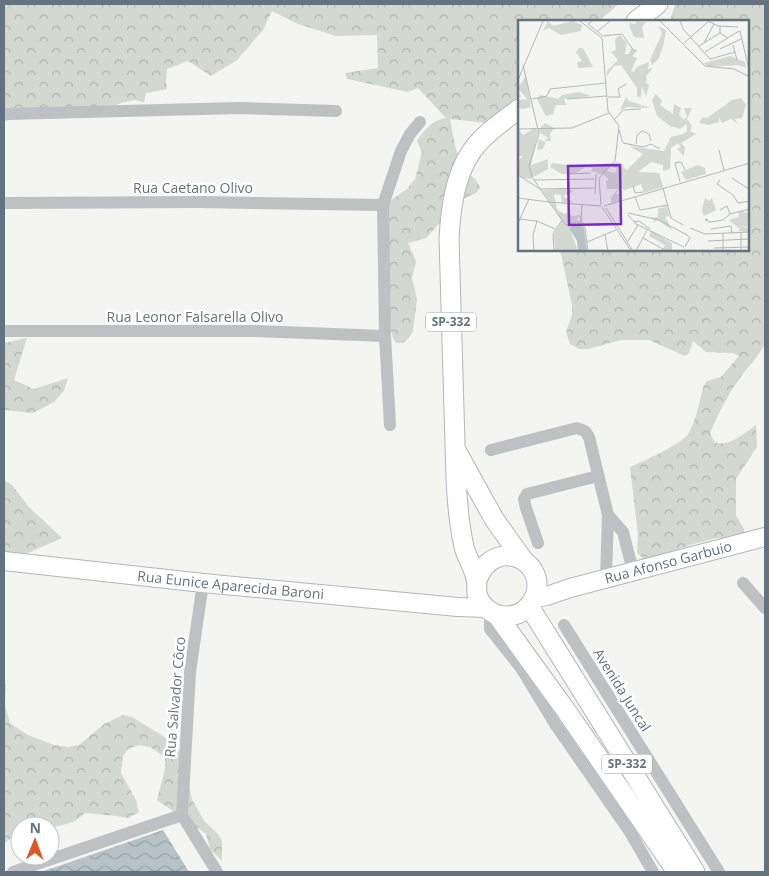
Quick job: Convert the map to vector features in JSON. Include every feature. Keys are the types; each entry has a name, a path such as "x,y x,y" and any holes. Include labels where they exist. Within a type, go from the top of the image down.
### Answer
{"main road":[{"path":"637,20 658,4"},
{"name":"SP-332","path":"518,110 482,139 474,148 458,179 451,209 449,238 455,449 458,506 464,548 486,602 567,712 677,872"},
{"name":"SP-332","path":"455,449 494,519 524,561"},
{"name":"Rua Afonso Garbuio","path":"534,595 547,596 606,578 765,537"},
{"path":"510,556 524,561 534,573 534,595 523,612 506,616 486,602 480,571 495,558 510,556"},
{"name":"Rua Eunice Aparecida Baroni","path":"4,561 203,583 458,607 486,602"},
{"name":"SP-332","path":"534,595 695,872"}],"street":[{"path":"4,115 240,108 336,111"},
{"path":"390,425 385,336 383,204 400,151 420,122"},
{"name":"Rua Caetano Olivo","path":"4,203 200,202 383,204"},
{"name":"Rua Leonor Falsarella Olivo","path":"4,331 255,331 385,336"},
{"path":"491,450 577,428 585,431 589,437 608,515 606,578"},
{"path":"538,543 526,508 524,499 527,494 598,476"},
{"path":"608,515 624,532 633,571"},
{"name":"Rua Salvador Côco","path":"182,815 190,672 203,583"},
{"path":"743,583 765,608"},
{"path":"486,602 490,629 521,668 555,724 630,832 652,872"},
{"name":"Avenida Juncal","path":"564,625 719,872"},
{"path":"12,872 182,815 217,872"}],"green space":[{"path":"4,4 619,4 600,20 518,20 518,97 486,123 450,119 460,161 477,181 480,188 476,193 463,199 460,217 438,225 426,238 408,243 416,261 412,278 417,299 413,331 403,343 396,343 393,338 383,302 387,203 407,189 415,179 422,152 417,141 419,137 433,123 446,118 418,88 408,92 347,79 345,73 378,68 377,35 336,36 298,24 272,11 263,30 237,60 211,76 188,61 167,69 167,89 146,93 144,102 135,100 124,102 83,117 4,113"},
{"path":"675,4 765,4 765,343 730,394 710,433 715,443 726,443 756,425 757,447 736,479 736,515 744,529 745,535 741,539 716,538 645,560 637,553 638,535 630,467 678,443 688,434 694,423 704,385 707,381 721,377 739,356 733,353 706,352 693,341 689,353 685,356 649,340 621,340 588,349 579,349 570,344 566,332 572,315 572,305 560,251 749,251 749,20 670,20"},
{"path":"27,338 14,380 34,389 68,378 64,391 54,402 33,413 4,410 4,343"},
{"path":"4,480 12,485 28,506 62,538 21,556 4,559"},
{"path":"4,682 6,685 5,705 10,723 28,735 54,745 68,747 79,745 104,724 123,715 132,717 163,736 182,753 192,799 204,821 218,834 222,841 222,861 210,849 206,834 157,800 165,769 165,757 150,747 139,745 128,749 123,756 121,773 136,800 139,812 128,818 85,813 74,822 60,826 60,816 10,816 10,839 4,844"}],"water":[{"path":"163,830 189,872 41,872"}]}
